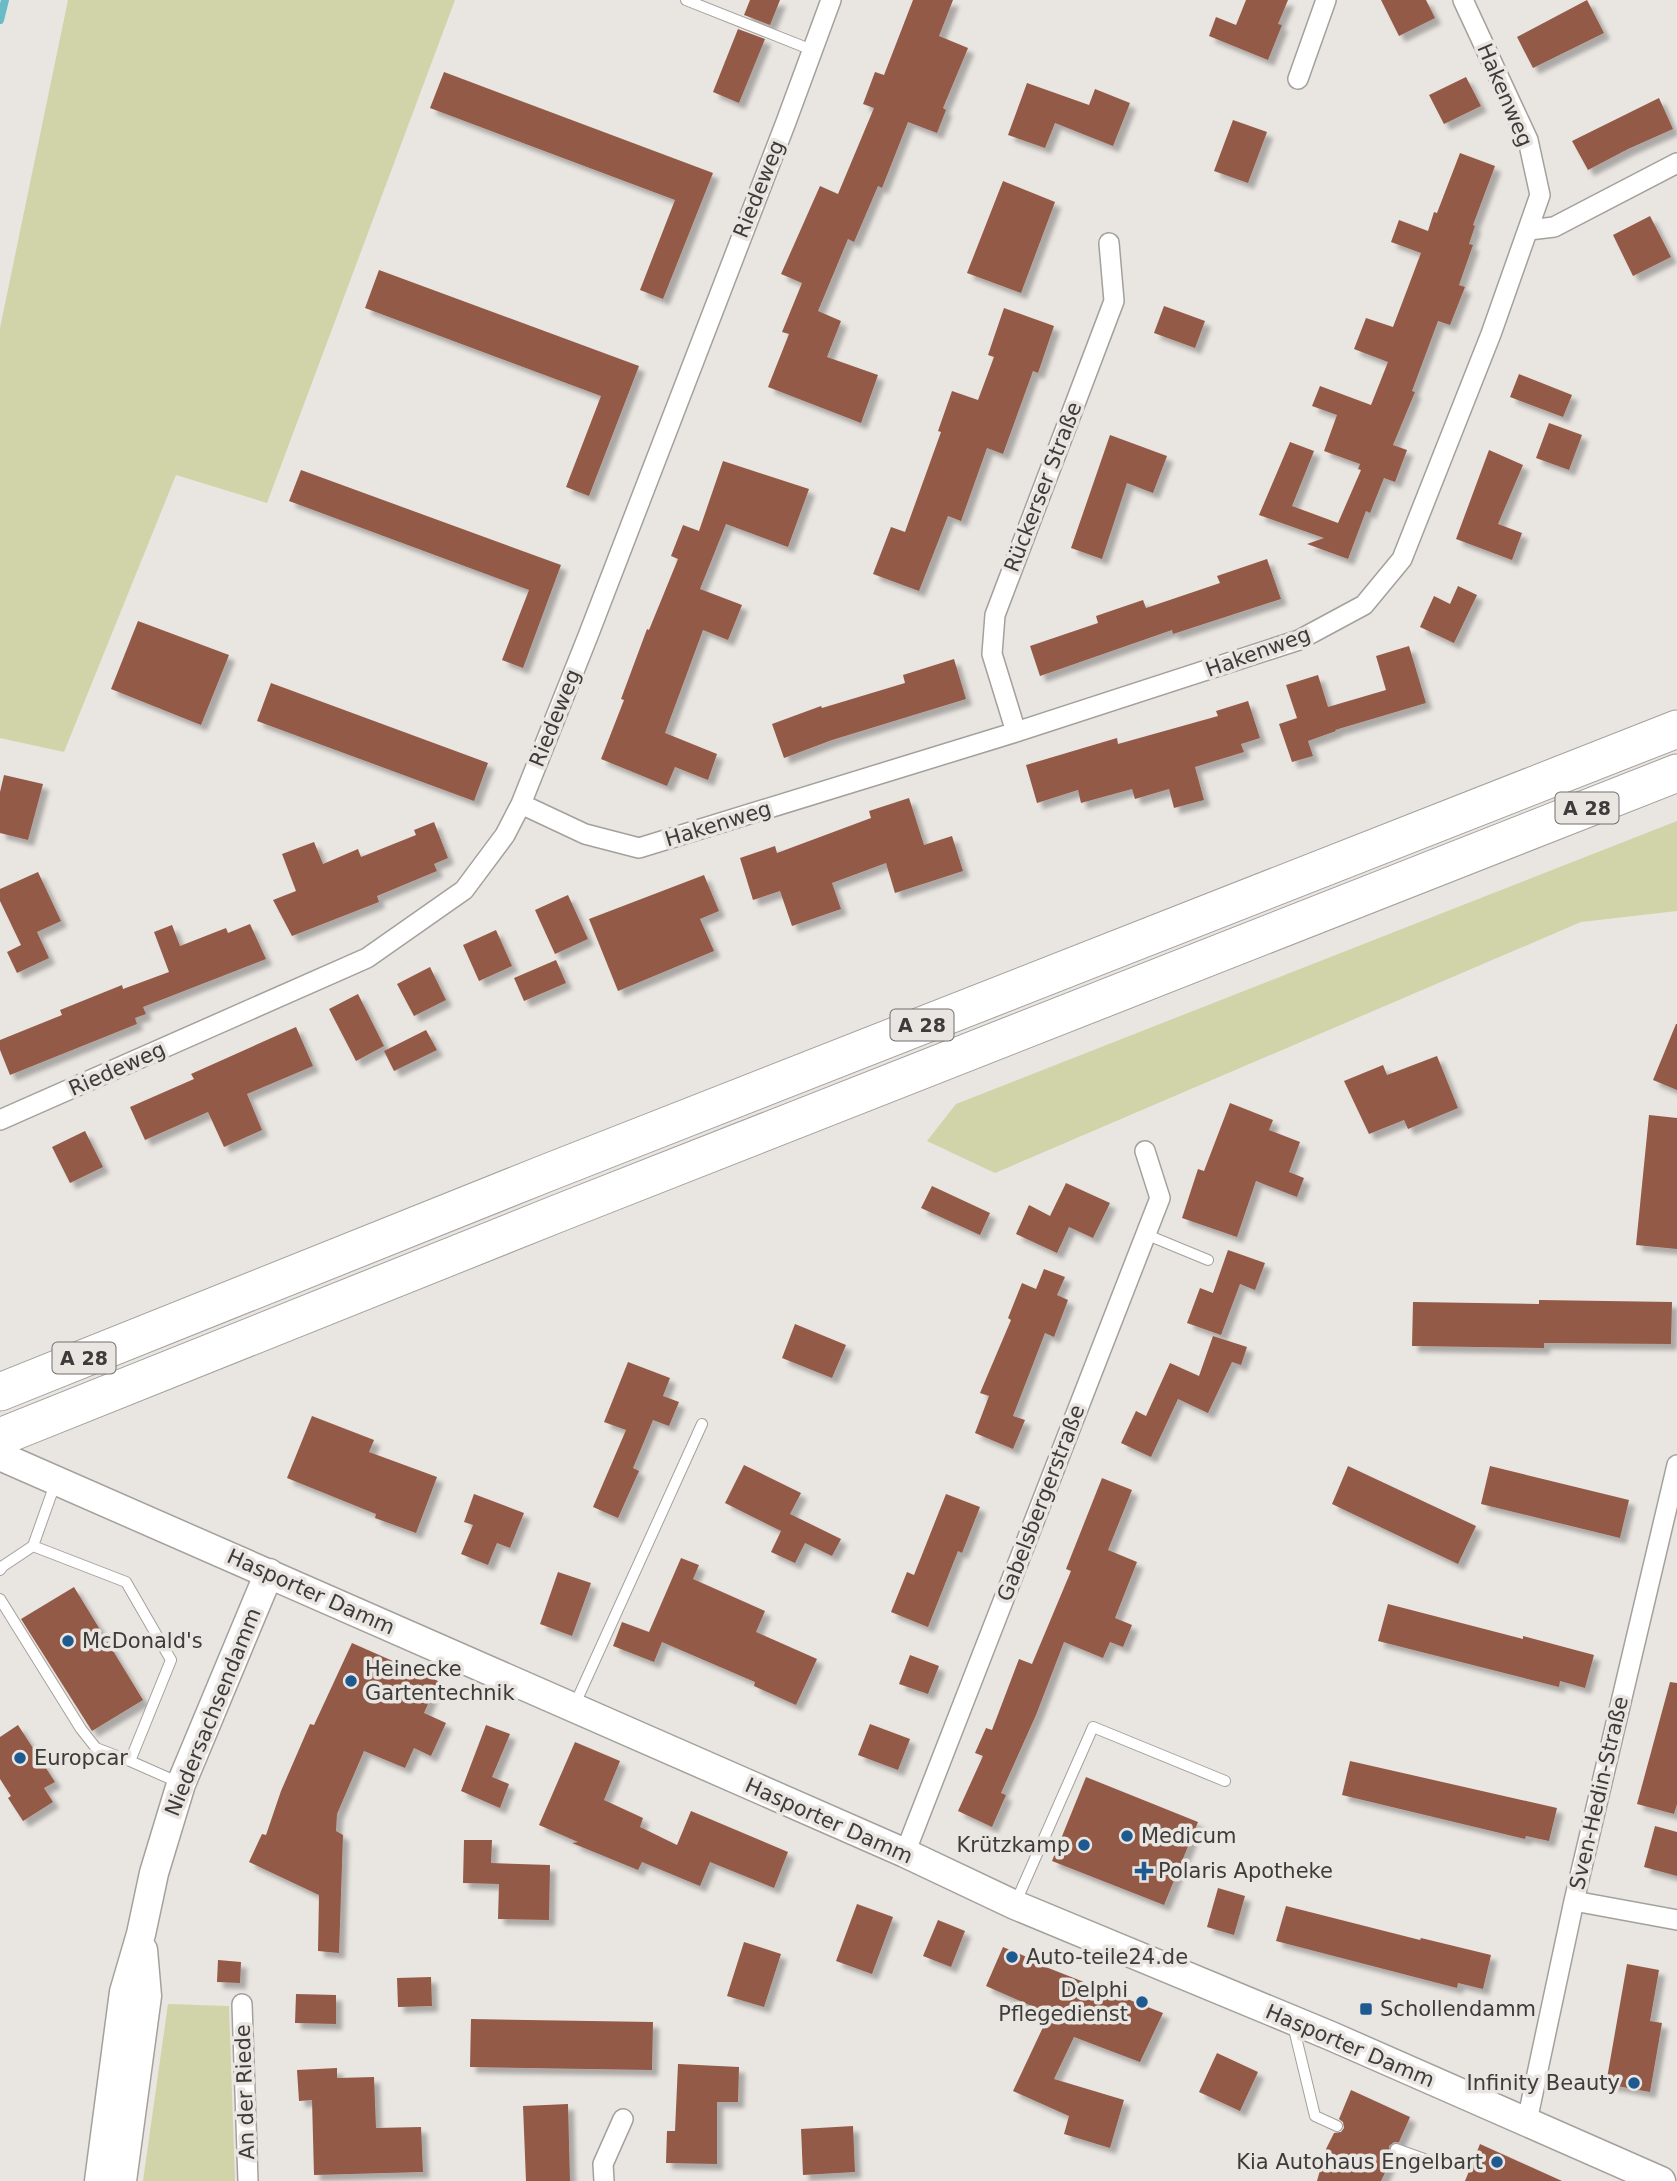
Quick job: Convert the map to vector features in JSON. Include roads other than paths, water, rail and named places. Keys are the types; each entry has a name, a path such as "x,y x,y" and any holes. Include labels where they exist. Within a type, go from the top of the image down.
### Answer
{"highway":[{"name":"A 28","path":"0,1392 531,1179 1677,729"},
{"name":"A 28","path":"16,1430 1677,773"}],"main road":[{"name":"Hasporter Damm","path":"0,1456 905,1853 1015,1905 1292,2021 1660,2181"},
{"name":"Niedersachsendamm","path":"99,2181 124,1992 141,1934 154,1873 181,1784 269,1573"},
{"name":"Niedersachsendamm","path":"122,2181 147,1996 141,1934"}],"street":[{"name":"Riedeweg","path":"0,1120 367,958 464,890 505,835 521,804 831,0"},
{"path":"1298,79 1326,0"},
{"name":"Hakenweg","path":"521,804 585,834 639,848 1016,732 1299,640 1364,605 1402,559 1491,334 1540,195 1528,139 1463,0"},
{"path":"1529,230 1554,227 1677,163"},
{"name":"Rückerser Straße","path":"1016,732 992,654 995,615 1114,301 1109,243"},
{"name":"Gabelsbergerstraße","path":"905,1853 1160,1198 1145,1151"},
{"name":"Sven-Hedin-Straße","path":"1527,2122 1574,1901 1677,1465"},
{"path":"1574,1901 1677,1920"},
{"name":"An der Riede","path":"242,2004 248,2181"},
{"path":"604,2181 603,2164 623,2119"}],"lane":[{"path":"686,0 812,50"},
{"path":"1145,1234 1208,1261"},
{"path":"573,1708 702,1424"},
{"path":"0,1570 33,1546 57,1480"},
{"path":"33,1546 126,1582 171,1660 130,1762"},
{"path":"0,1599 80,1728 96,1748 181,1784"},
{"path":"1015,1905 1093,1727 1225,1781"},
{"path":"1292,2021 1315,2116 1337,2126"},
{"path":"1396,2149 1427,2160"}],"waterway":[{"path":"0,20 5,0"}],"place":[{"name":"McDonald's","path":"68,1641"},
{"name":"Heinecke Gartentechnik","path":"351,1681"},
{"name":"Europcar","path":"20,1758"},
{"name":"Medicum","path":"1127,1836"},
{"name":"Krützkamp","path":"1084,1845"},
{"name":"Polaris Apotheke","path":"1144,1871"},
{"name":"Auto-teile24.de","path":"1012,1957"},
{"name":"Delphi Pflegedienst","path":"1142,2002"},
{"name":"Schollendamm","path":"1366,2009"},
{"name":"Infinity Beauty","path":"1634,2083"},
{"name":"Kia Autohaus Engelbart","path":"1497,2162"}]}
